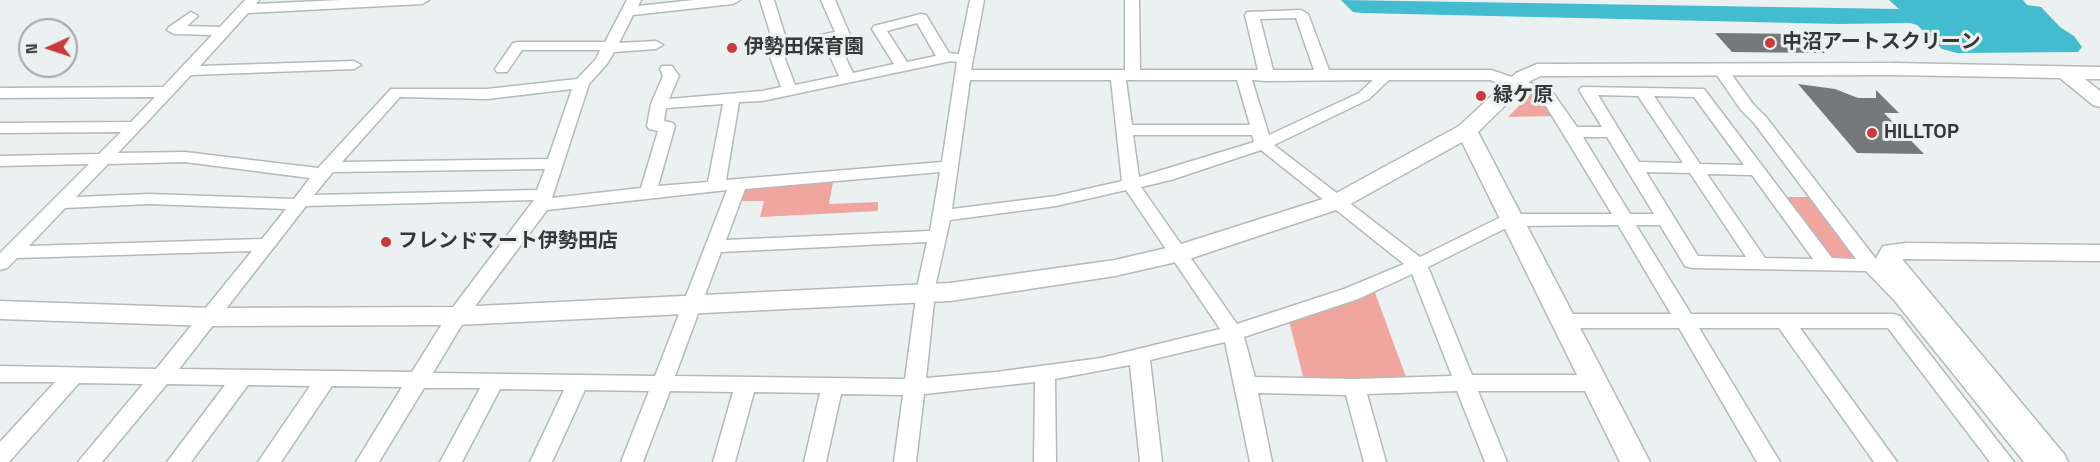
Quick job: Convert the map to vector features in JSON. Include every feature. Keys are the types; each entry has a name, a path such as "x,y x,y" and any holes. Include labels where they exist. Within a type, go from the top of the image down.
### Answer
{"street":[{"path":"6,258 135,127 248,4 422,0"},
{"path":"367,462 457,316 542,200 582,83 602,61 632,5 733,0"},
{"path":"767,0 782,47"},
{"path":"790,90 774,49 843,35 828,0"},
{"path":"905,462 926,294 942,216 964,67 977,0"},
{"path":"1132,0 1126,75 1125,130 1131,185 1233,333 1261,462"},
{"path":"1267,76 1252,15 1301,14 1323,76"},
{"path":"191,16 174,30 224,31"},
{"path":"903,67 879,28 921,18 945,58 964,67 1126,75 1491,75 1548,94 1769,462"},
{"path":"828,38 848,78"},
{"path":"501,69 518,46 656,45"},
{"path":"659,104 762,96 945,58"},
{"path":"187,71 354,65"},
{"path":"648,192 667,126 655,126 659,104 671,76 667,69"},
{"path":"0,310 211,317 457,316 926,294 1115,268 1180,253 1337,202 1467,131 1523,76 1538,70 1893,69 2100,73"},
{"path":"2066,73 2100,101"},
{"path":"1724,74 1747,107 2053,462"},
{"path":"1244,75 1260,137 1337,202 1418,265 1496,462"},
{"path":"942,216 1056,201 1165,176 1364,96 1385,75"},
{"path":"89,462 211,317 325,170 396,92 488,94 582,83"},
{"path":"1825,265 1699,92 1587,90 1692,262 1759,263 1825,265 1883,266"},
{"path":"1644,91 1759,263"},
{"path":"0,93 167,92"},
{"path":"716,186 732,98"},
{"path":"0,128 135,127"},
{"path":"1125,130 1260,137"},
{"path":"1467,131 1635,462"},
{"path":"1572,132 1613,132"},
{"path":"0,161 185,157 325,170 554,164"},
{"path":"60,203 149,199 299,202 542,200 949,166"},
{"path":"1634,167 1757,170"},
{"path":"632,462 738,184"},
{"path":"0,374 915,387 1101,365 1233,333 1351,294 1418,265 1506,220 1666,219"},
{"path":"714,246 937,236"},
{"path":"6,258 266,245"},
{"path":"1883,266 1892,252 1906,250 2100,253"},
{"path":"1883,266 1901,295 2037,462"},
{"path":"1565,321 1893,321 2003,462"},
{"path":"1785,321 1886,462"},
{"path":"1139,355 1151,462"},
{"path":"1045,373 1045,462"},
{"path":"0,457 74,375"},
{"path":"178,462 242,378"},
{"path":"269,462 326,379"},
{"path":"451,462 494,381"},
{"path":"541,462 578,382"},
{"path":"1246,385 1354,387 1595,382"},
{"path":"724,462 746,384"},
{"path":"815,462 832,386"},
{"path":"1354,387 1375,462"}],"shaded area":[{"path":"1537,92 1541,94 1556,116 1508,117 1530,95"},
{"path":"833,182 829,204 878,202 878,211 760,217 764,201 738,201 743,188"},
{"path":"1782,197 1816,197 1865,260 1827,259"},
{"path":"1374,290 1406,377 1304,380 1289,321"}],"water":[{"path":"1341,0 1899,9 1889,0 2023,0 2027,5 2041,7 2060,27 2074,36 2082,47 2078,52 1957,53 1942,49 1917,25 1910,23 1839,24 1362,13 1353,12"}],"building":[{"name":"中沼アートスクリーン","path":"1715,33 1807,34 1825,53 1732,52"},
{"name":"HILLTOP","path":"1798,84 1835,89 1858,98 1876,98 1876,90 1899,113 1884,113 1924,154 1857,153"}],"place":[{"name":"中沼アートスクリーン","path":"1770,43"},
{"name":"伊勢田保育園","path":"732,48"},
{"name":"緑ケ原","path":"1481,96"},
{"name":"HILLTOP","path":"1872,133"},
{"name":"フレンドマート伊勢田店","path":"386,242"}]}
